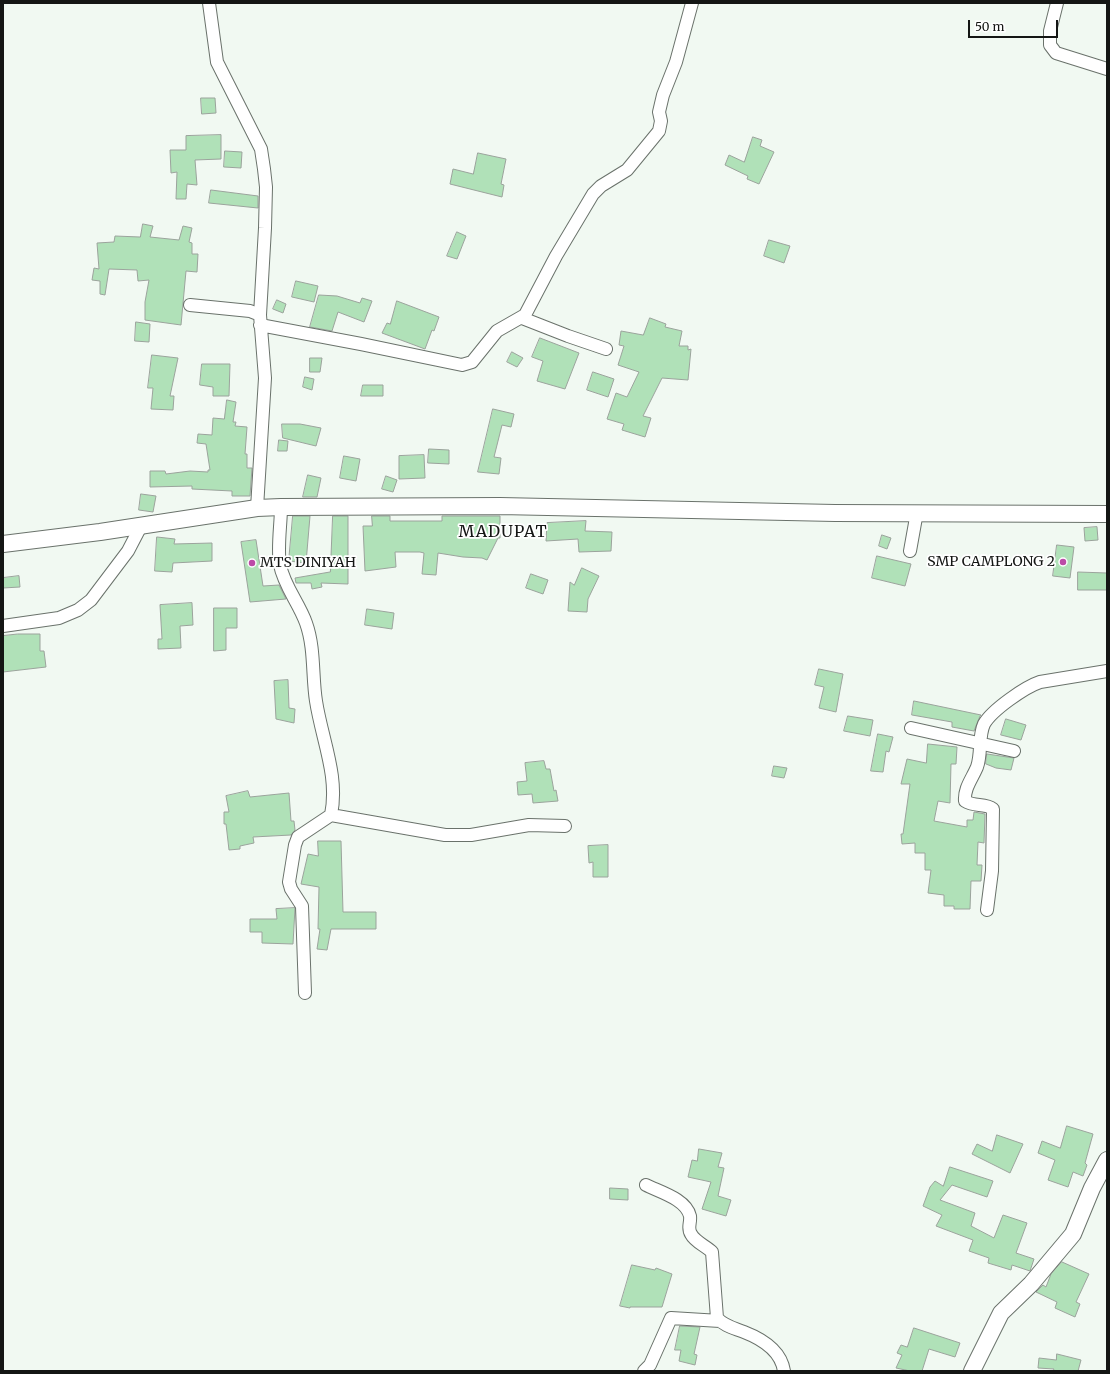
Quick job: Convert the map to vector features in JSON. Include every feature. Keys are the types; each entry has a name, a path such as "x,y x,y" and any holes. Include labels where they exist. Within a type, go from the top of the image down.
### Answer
{"street":[{"path":"209,3 217,62 261,149 266,187 260,320 265,378 257,508"},
{"path":"190,305 250,311 260,320 361,344 462,365 472,362 498,331 522,318 529,310 556,256 593,194 601,186 626,170 659,131 661,122 659,112 663,95 678,55 692,3"},
{"path":"1057,3 1050,31 1050,45 1056,52 1107,69"},
{"path":"522,318 606,349"},
{"path":"3,544 142,526 257,508 281,507 500,506 667,511 1107,514"},
{"path":"281,507 280,563 283,577 306,623 311,643 316,701 333,776 334,799 331,815"},
{"path":"910,551 917,512"},
{"path":"3,626 59,618 78,610 91,600 128,551 142,526"},
{"path":"987,910 992,871 993,809 989,806 970,804 965,801 966,790 980,757 984,724 1017,692 1030,685 1107,671"},
{"path":"911,728 981,742 1014,751"},
{"path":"305,993 302,906 291,889 290,876 298,837 331,815 413,830 445,834 471,835 529,825 565,826"},
{"path":"972,1371 1001,1313 1031,1284 1072,1234 1092,1188 1107,1160"},
{"path":"646,1185 675,1199 686,1207 690,1218 688,1230 692,1236 712,1252 717,1318 722,1324 748,1333 772,1348 782,1361 784,1371"},
{"path":"644,1371 650,1365 671,1318 720,1321"}],"building":[{"path":"201,98 215,98 216,113 202,114"},
{"path":"221,135 221,159 195,160 197,185 187,184 186,199 176,199 177,172 171,173 170,150 186,150 186,136"},
{"path":"753,137 762,140 760,146 774,152 759,184 747,179 748,176 725,165 729,155 744,162"},
{"path":"225,151 242,152 241,168 224,167"},
{"path":"478,153 506,159 501,184 504,185 502,197 450,184 453,169 473,174"},
{"path":"211,190 258,196 258,208 209,203"},
{"path":"143,224 153,226 150,237 179,240 183,226 192,228 189,242 192,243 192,254 198,254 197,272 186,271 181,325 145,320 145,302 149,280 138,281 137,270 109,269 105,295 100,294 100,281 92,280 94,268 99,269 97,243 114,242 115,236 140,237"},
{"path":"457,232 466,236 457,259 447,256"},
{"path":"769,240 790,246 784,263 764,256"},
{"path":"296,281 318,286 314,302 292,297"},
{"path":"319,295 337,296 360,303 362,298 372,301 364,322 338,312 332,331 310,327"},
{"path":"277,300 286,304 283,313 273,309"},
{"path":"397,301 439,317 434,331 432,330 425,349 382,333 387,323 390,324"},
{"path":"650,318 666,324 665,327 682,331 679,346 688,346 688,350 691,349 688,380 662,378 643,416 651,418 645,437 622,430 624,424 607,419 616,393 627,397 639,372 618,365 624,346 619,345 621,331 643,335"},
{"path":"136,322 150,324 149,342 135,341"},
{"path":"540,338 579,353 565,389 537,381 543,361 532,357"},
{"path":"512,352 523,358 517,367 507,362"},
{"path":"152,355 178,358 170,396 174,396 173,410 151,409 153,388 148,388"},
{"path":"310,358 322,358 320,372 310,372"},
{"path":"202,364 230,364 229,396 213,396 213,387 200,385"},
{"path":"593,372 614,379 608,397 587,390"},
{"path":"305,377 314,379 312,390 303,387"},
{"path":"363,385 383,385 383,396 361,396"},
{"path":"227,400 236,402 233,422 236,422 235,426 247,427 245,454 247,454 247,468 252,468 250,496 232,496 232,491 192,489 192,486 150,487 150,471 165,471 166,474 190,471 208,472 208,470 210,470 206,444 197,443 198,434 212,435 213,418 224,419"},
{"path":"493,409 514,414 511,427 502,425 494,457 501,458 499,474 478,472"},
{"path":"282,424 300,424 321,428 316,446 283,438"},
{"path":"279,440 288,441 287,451 278,451"},
{"path":"429,449 449,450 449,464 428,463"},
{"path":"424,455 425,478 399,479 399,456"},
{"path":"344,456 360,459 356,481 340,478"},
{"path":"308,475 321,478 317,497 303,497"},
{"path":"386,476 397,480 393,492 382,489"},
{"path":"141,494 156,496 153,512 139,510"},
{"path":"293,516 310,516 306,563 289,561"},
{"path":"333,516 348,516 348,584 321,583 322,587 312,589 311,583 296,583 295,578 330,572"},
{"path":"372,516 390,516 390,521 442,521 442,516 500,516 500,538 498,538 487,560 482,558 438,553 436,575 422,574 424,553 420,552 395,552 396,567 365,571 363,526 372,526"},
{"path":"586,521 585,531 612,532 611,551 579,552 578,539 546,541 547,523"},
{"name":"SMP CAMPLONG 2","path":"1097,527 1098,540 1085,541 1084,528"},
{"path":"882,535 891,538 887,549 879,546"},
{"path":"157,537 175,539 174,544 212,543 212,561 173,563 172,572 155,571"},
{"name":"MTS DINIYAH","path":"256,540 263,586 279,585 286,599 250,602 241,542"},
{"name":"SMP CAMPLONG 2","path":"1057,545 1074,547 1070,578 1053,576"},
{"path":"877,556 911,564 905,586 872,578"},
{"path":"582,568 599,576 588,599 587,612 568,611 570,582 574,585"},
{"name":"SMP CAMPLONG 2","path":"1078,572 1107,573 1107,590 1078,590"},
{"path":"531,574 548,580 543,594 526,588"},
{"path":"19,576 20,587 3,588 3,578"},
{"path":"192,603 193,625 180,626 181,648 158,649 158,639 162,639 160,605"},
{"path":"214,608 237,608 237,628 226,628 226,650 214,651"},
{"path":"367,609 394,613 392,629 365,625"},
{"path":"40,634 40,651 44,651 46,667 3,672 3,636"},
{"path":"819,669 843,674 836,712 819,708 824,687 815,685"},
{"path":"288,680 289,708 295,709 294,723 276,719 274,681"},
{"path":"914,701 981,715 974,731 952,727 952,722 912,715"},
{"path":"848,716 873,720 870,736 844,731"},
{"path":"1006,719 1026,725 1021,740 1001,735"},
{"path":"878,734 893,737 889,752 886,751 883,772 871,771"},
{"path":"928,744 957,747 956,764 951,764 950,803 938,801 934,821 967,827 967,820 973,820 974,812 985,814 984,843 978,842 977,865 982,865 981,881 971,881 970,909 954,909 954,906 944,906 944,895 928,893 931,870 925,870 925,853 915,853 915,843 902,844 901,834 903,834 910,784 901,784 907,759 926,763"},
{"path":"987,754 1014,758 1011,770 996,768 986,764"},
{"path":"544,761 546,769 550,769 554,791 556,790 558,801 533,803 532,794 518,795 517,782 527,781 525,763"},
{"path":"774,766 787,768 784,778 772,776"},
{"path":"248,791 250,797 289,793 291,821 294,821 295,830 291,835 253,837 254,843 240,846 240,849 229,850 226,824 224,824 224,812 229,812 226,796"},
{"path":"318,841 341,841 343,912 376,912 376,929 331,929 327,950 317,949 320,929 318,929 319,887 301,884 308,854 318,856"},
{"path":"608,845 608,877 593,877 593,862 589,863 588,846"},
{"path":"295,908 293,944 262,943 262,932 250,932 250,919 277,919 276,909"},
{"path":"1067,1126 1093,1134 1085,1163 1087,1165 1083,1176 1073,1172 1068,1187 1048,1180 1055,1160 1038,1153 1042,1141 1060,1148"},
{"path":"997,1135 1023,1144 1010,1173 972,1154 977,1144 992,1151"},
{"path":"699,1149 722,1153 718,1167 724,1168 718,1196 731,1200 726,1216 702,1209 711,1182 688,1177 692,1160 697,1161"},
{"path":"950,1167 993,1181 987,1197 952,1185 940,1200 975,1213 971,1226 994,1238 1003,1215 1027,1223 1016,1253 1034,1259 1030,1271 1012,1265 1011,1270 988,1263 989,1258 969,1251 973,1240 936,1226 942,1215 923,1206 930,1187 935,1181 943,1186"},
{"path":"610,1188 628,1189 628,1200 610,1199"},
{"path":"1062,1262 1089,1274 1076,1302 1080,1304 1075,1317 1055,1308 1057,1302 1036,1292 1043,1285 1046,1287 1051,1274"},
{"path":"632,1265 655,1270 656,1268 672,1274 662,1307 630,1308 620,1306"},
{"path":"680,1326 700,1327 694,1354 697,1355 695,1365 679,1361 681,1350 675,1350"},
{"path":"914,1328 960,1343 955,1357 929,1349 922,1371 910,1371 896,1368 902,1355 897,1353 901,1345 907,1347"},
{"path":"1057,1354 1081,1360 1078,1371 1053,1371 1054,1369 1038,1368 1039,1358 1056,1360"}],"place":[{"name":"SMP CAMPLONG 2","path":"1063,562"},
{"name":"MTS DINIYAH","path":"252,563"}],"district":[{"name":"MADUPAT","path":"503,532"}]}
